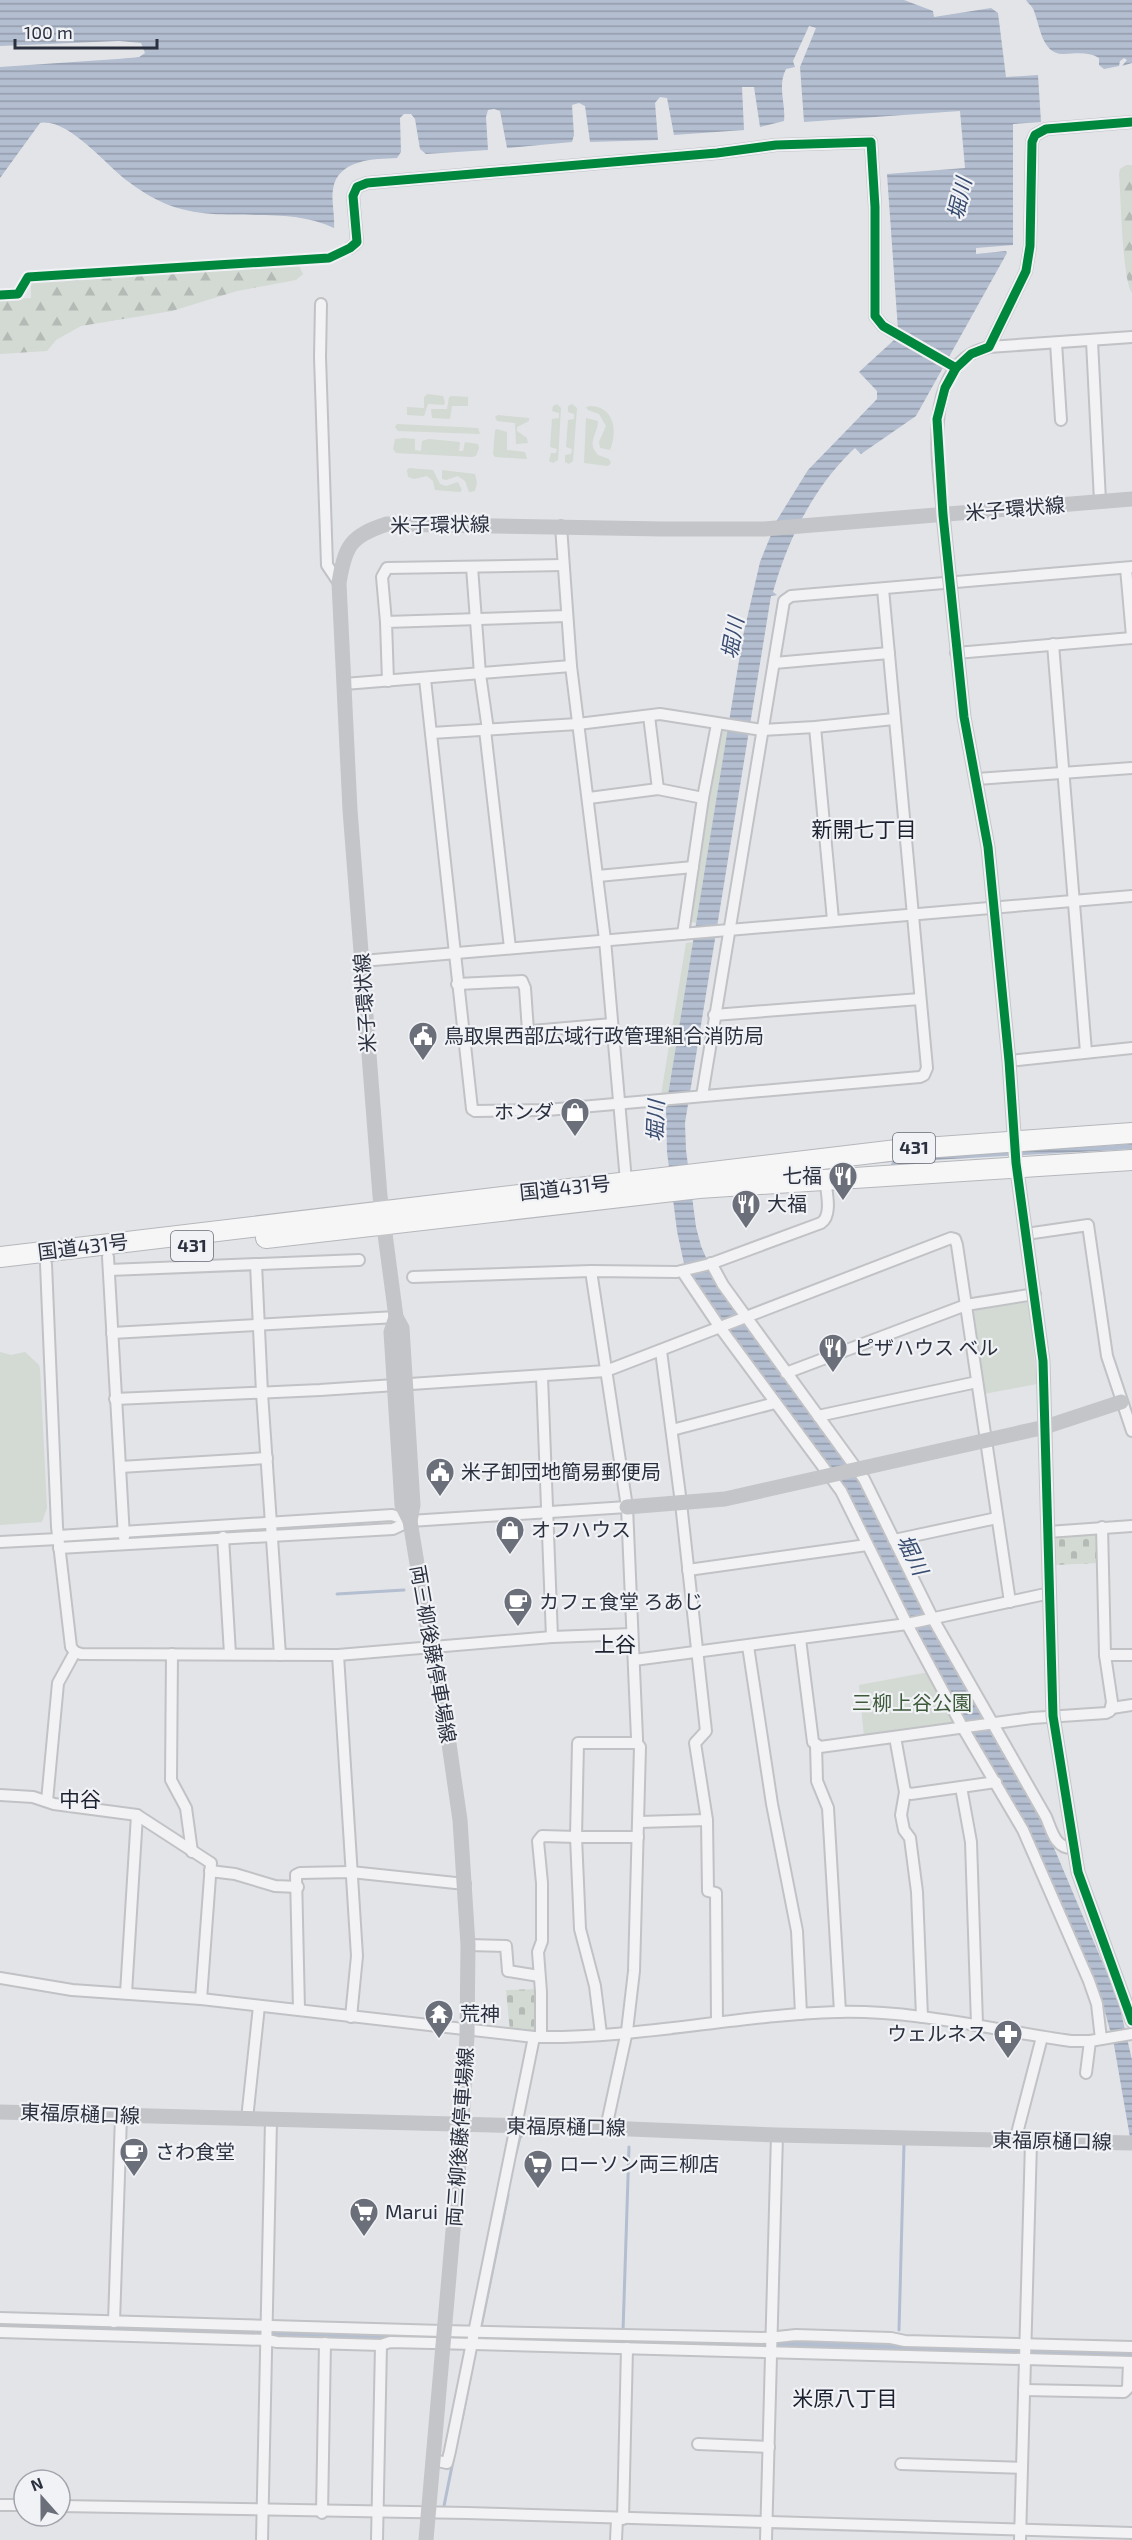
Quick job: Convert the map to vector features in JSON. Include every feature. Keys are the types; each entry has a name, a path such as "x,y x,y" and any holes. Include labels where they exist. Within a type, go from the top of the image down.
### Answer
{"highway":[{"name":"国道431号","path":"0,1257 383,1217 699,1180 925,1147 1014,1143 1132,1133"},
{"name":"国道431号","path":"699,1180 825,1178 1132,1160"},
{"name":"国道431号","path":"0,1269 46,1264 108,1263 383,1217 626,1181 663,1184"}],"main road":[{"name":"米子環状線","path":"383,1217 350,810 339,583 343,556 349,545 366,531 387,524 663,529 764,528 1132,499"},
{"path":"943,515 964,717 988,847 1009,1061 1014,1143 1043,1361 1053,1716 1072,1848 1084,1895 1132,2020"},
{"name":"両三柳後藤停車場線","path":"383,1217 396,1317 391,1332 400,1385 402,1505 410,1521 446,1724 460,1820 468,1945 468,2029 450,2270 442,2337 426,2540"},
{"path":"627,1508 725,1499 858,1471 1046,1427 1121,1402"},
{"name":"東福原樋口線","path":"0,2112 1132,2143"}],"street":[{"path":"989,347 1026,271 1030,246 1032,142 1035,135 1046,129 1132,122"},
{"path":"350,248 357,242 353,196 357,187 367,183 705,154 776,145 871,142 875,207 875,316 883,326 952,366"},
{"path":"321,304 320,357 327,565 339,583"},
{"path":"943,515 937,419 952,366 971,354 989,347 1132,338"},
{"path":"1092,341 1100,501"},
{"path":"1056,343 1061,420"},
{"path":"561,526 571,666 605,940 626,1181"},
{"path":"388,681 382,577 387,568 563,565"},
{"path":"472,567 480,674 510,948"},
{"path":"697,1096 714,1015 724,931 757,729 774,663 782,605 787,598 1129,568 1132,637 956,653"},
{"path":"424,679 462,1037 470,1104 475,1111 547,1110 920,1077 924,1075 927,1068 883,589"},
{"path":"386,622 567,616"},
{"path":"1053,644 1086,1052"},
{"path":"774,663 889,653"},
{"path":"344,684 571,666"},
{"path":"431,733 578,724 660,714 757,729 815,727 894,719"},
{"path":"650,716 658,789"},
{"path":"686,934 703,798 723,724"},
{"path":"815,727 833,920"},
{"path":"977,779 1132,768"},
{"path":"589,798 658,789 703,798"},
{"path":"598,876 693,867"},
{"path":"362,961 1132,896"},
{"path":"457,984 522,981 525,988 528,1031"},
{"path":"714,1015 920,999"},
{"path":"462,1037 612,1024"},
{"path":"1009,1061 1132,1048"},
{"path":"413,1276 683,1270 710,1263 824,1222 827,1214 825,1178"},
{"path":"1026,1234 1088,1226 1107,1356 1132,1431"},
{"path":"116,1399 262,1393 542,1377 606,1371 951,1238 956,1241 1010,1602"},
{"path":"124,1543 108,1263 256,1264 359,1260"},
{"path":"710,1263 745,1316 858,1471 988,1724 1046,1817 1057,1843 1062,1847 1072,1848"},
{"path":"46,1264 58,1541 71,1647 75,1652 81,1654 338,1655 552,1637 632,1634"},
{"path":"256,1264 262,1393 280,1655"},
{"path":"683,1270 719,1326 841,1491 907,1624 1023,1830 1097,2004 1102,2039 1086,2073"},
{"path":"591,1271 627,1508 637,1743 640,1747 634,1971 627,2031 606,2128"},
{"path":"786,1373 966,1305 1035,1294"},
{"path":"112,1333 396,1317"},
{"path":"661,1351 681,1503 706,1731 695,1743 707,1820 708,1891 716,1893 717,2022"},
{"path":"542,1377 552,1637"},
{"path":"818,1416 977,1382"},
{"path":"672,1430 775,1402"},
{"path":"120,1467 267,1458"},
{"path":"0,1542 124,1543 393,1529 410,1521 627,1508"},
{"path":"58,1541 123,1531 392,1515 410,1521"},
{"path":"894,1540 997,1518"},
{"path":"1048,1532 1132,1526"},
{"path":"1102,1527 1105,1655 1112,1708"},
{"path":"223,1537 231,1654"},
{"path":"688,1570 867,1545"},
{"path":"634,1660 907,1624 1050,1593"},
{"path":"800,1639 813,1742 816,1745 817,1781 828,1808 840,2012"},
{"path":"748,1646 772,1804 797,1931 801,2014"},
{"path":"46,1801 58,1683 75,1652"},
{"path":"172,1654 171,1780 186,1808 192,1852"},
{"path":"338,1655 357,1956 351,2017"},
{"path":"1105,1655 1132,1655"},
{"path":"816,1745 820,1747 1053,1716 1106,1713 1112,1708 1132,1705"},
{"path":"895,1737 905,1792 901,1815 904,1830 910,1838 917,1892 922,2017"},
{"path":"601,2034 595,1986 580,1929 576,1837 578,1743 637,1743"},
{"path":"905,1792 911,1794 996,1782"},
{"path":"962,1788 971,1842 977,2024"},
{"path":"0,1795 33,1797 54,1804 137,1815 211,1863 201,1999"},
{"path":"126,1993 137,1815"},
{"path":"639,1822 707,1820"},
{"path":"433,2460 447,2463 475,2337 516,2126 538,2037 541,1992 538,1952 542,1941 542,1883 538,1842 542,1836 638,1837"},
{"path":"210,1871 235,1874 274,1886 298,1887"},
{"path":"298,2010 298,1887 296,1875 300,1872 351,1872 465,1884"},
{"path":"468,1945 506,1946 508,1971 539,1976"},
{"path":"0,1978 72,1990 201,1999 538,2037 601,2034 840,2012 922,2017 977,2024 1042,2037 1102,2039 1132,2034"},
{"path":"247,2119 259,2006"},
{"path":"1015,2141 1042,2037"},
{"path":"114,2322 121,2115"},
{"path":"262,2540 271,2120"},
{"path":"766,2540 777,2135"},
{"path":"1020,2535 1031,2142"},
{"path":"0,2318 267,2326 442,2337 1025,2352 1132,2347"},
{"path":"0,2332 381,2345 390,2342 442,2337"},
{"path":"475,2337 627,2348 772,2344 831,2336 891,2338 1131,2362 1128,2388 1124,2392 1024,2390"},
{"path":"322,2513 325,2343"},
{"path":"377,2540 381,2345"},
{"path":"616,2540 620,2519 627,2348"},
{"path":"698,2444 769,2446"},
{"path":"901,2464 1022,2468"},
{"path":"72,2506 322,2513 467,2513 767,2522 1020,2535 1132,2533"}],"green space":[{"path":"1126,165 1132,165 1132,293 1124,255 1119,174 1120,169"},
{"path":"299,266 303,274 296,280 237,291 172,311 81,326 56,340 47,351 0,354 0,300 31,298 31,282"},
{"path":"427,394 443,396 444,405 428,404 424,416 407,415 407,407 424,408 424,397"},
{"path":"449,397 468,397 468,406 452,406 450,419 432,418 431,409 447,409"},
{"path":"557,404 561,408 558,460 553,463 549,461 551,453 556,453 557,449 550,447 552,419 559,418 559,413 552,411 553,406"},
{"path":"572,404 577,408 573,461 569,464 565,462 565,455 571,454 572,449 566,447 568,420 574,419 574,414 568,412 568,406"},
{"path":"591,406 605,411 612,421 614,435 610,450 600,448 599,442 606,426 599,414 586,407"},
{"path":"498,415 529,418 529,421 517,427 517,431 527,438 528,443 516,444 515,423 497,421 495,417"},
{"path":"586,418 598,421 593,446 598,455 609,459 611,463 608,466 584,463"},
{"path":"397,424 478,428 480,434 398,431 395,427"},
{"path":"495,430 507,432 507,450 525,452 527,459 495,457 493,454"},
{"path":"395,439 415,439 415,450 421,451 422,441 429,439 460,442 459,451 463,451 465,442 478,444 479,448 476,456 472,457 396,453 393,449"},
{"path":"409,468 433,470 440,484 446,486 458,482 462,490 460,492 435,490 433,481 427,476 414,479 408,477"},
{"path":"442,470 475,474 477,483 475,491 469,492 465,481 458,476 442,479"},
{"path":"725,729 728,730 696,923 689,921 720,734"},
{"path":"693,942 668,1095 661,1095 686,943"},
{"path":"1026,1302 1029,1304 1037,1384 984,1394 972,1313 976,1308"},
{"path":"0,1352 11,1355 25,1352 39,1365 40,1369 47,1508 42,1522 0,1525"},
{"path":"1094,1531 1098,1536 1098,1563 1055,1565 1055,1540 1058,1535"},
{"name":"三柳上谷公園","path":"929,1672 956,1720 954,1724 864,1737 859,1685"},
{"path":"539,1989 540,2032 510,2031 506,1990"}],"water":[{"name":"堀川","path":"0,0 904,0 933,11 934,17 991,8 998,13 1006,77 1038,75 1041,122 1013,124 1013,245 976,248 976,254 1006,251 1007,253 916,416 861,454 855,448 827,479 804,514 779,572 773,592 777,595 771,596 685,1123 686,1150 696,1227 711,1269 799,1399 861,1480 934,1629 1043,1822 1118,1999 1132,2060 1132,2149 1114,2045 1101,1997 1026,1826 905,1613 844,1485 839,1485 686,1273 677,1231 667,1152 666,1107 743,636 760,562 777,520 808,470 877,399 877,391 859,372 894,340 898,330 887,174 965,168 960,111 804,122 800,67 816,28 809,26 793,61 795,67 786,69 783,76 784,121 760,127 754,87 742,87 744,130 674,135 667,98 660,97 655,103 658,140 590,142 585,106 579,103 572,105 574,135 572,142 507,148 500,111 494,109 488,110 486,117 488,150 426,154 420,149 415,119 411,114 404,114 400,118 401,152 397,158 368,160 349,166 336,179 333,189 334,228 293,217 208,214 166,204 150,196 126,180 74,135 51,123 40,123 0,178 0,66 139,57 144,53 141,44 0,47"},
{"path":"1026,0 1132,0 1132,63 1122,66 1127,60 1124,58 1120,61 1119,66 1104,69 1099,65 1099,58 1095,56 1056,53 1046,44 1033,9"},
{"path":"1132,1144 1132,1149 897,1162 892,1168 890,1167 892,1162 843,1166 906,1158"}],"pier":[{"path":"119,41 141,43 145,53 139,57 0,67 0,63 141,52 139,46 134,45 0,50 0,46"}],"waterway":[{"path":"337,1594 404,1590"},
{"path":"516,2153 520,2137 527,2133"},
{"path":"899,2330 904,2144"},
{"path":"623,2331 629,2147"},
{"path":"481,2327 508,2195"},
{"path":"0,2326 1132,2355"},
{"path":"462,2419 475,2352"},
{"path":"444,2506 453,2461"}],"cycle path":[{"path":"1132,122 1046,129 1035,135 1032,142 1030,246 1026,271 989,347 971,354 956,368 945,388 937,419 943,515 964,717 988,847 1009,1061 1016,1163 1043,1361 1053,1716 1078,1872 1132,2021"},
{"path":"0,295 18,294 28,277 329,258 357,242 353,196 357,187 367,183 717,153 776,145 871,142 875,207 875,316 883,326 956,368"}],"place":[{"name":"鳥取県西部広域行政管理組合消防局","path":"423,1062"},
{"name":"ホンダ","path":"575,1138"},
{"name":"七福","path":"843,1202"},
{"name":"大福","path":"746,1230"},
{"name":"ピザハウス ベル","path":"833,1374"},
{"name":"米子卸団地簡易郵便局","path":"440,1498"},
{"name":"オフハウス","path":"510,1556"},
{"name":"カフェ食堂 ろあじ","path":"518,1628"},
{"name":"荒神","path":"439,2040"},
{"name":"ウェルネス","path":"1008,2060"},
{"name":"さわ食堂","path":"134,2178"},
{"name":"ローソン両三柳店","path":"538,2190"},
{"name":"Marui","path":"364,2238"}],"district":[{"name":"新開七丁目","path":"864,830"},
{"name":"上谷","path":"615,1645"},
{"name":"中谷","path":"80,1800"},
{"name":"米原八丁目","path":"845,2399"}]}
